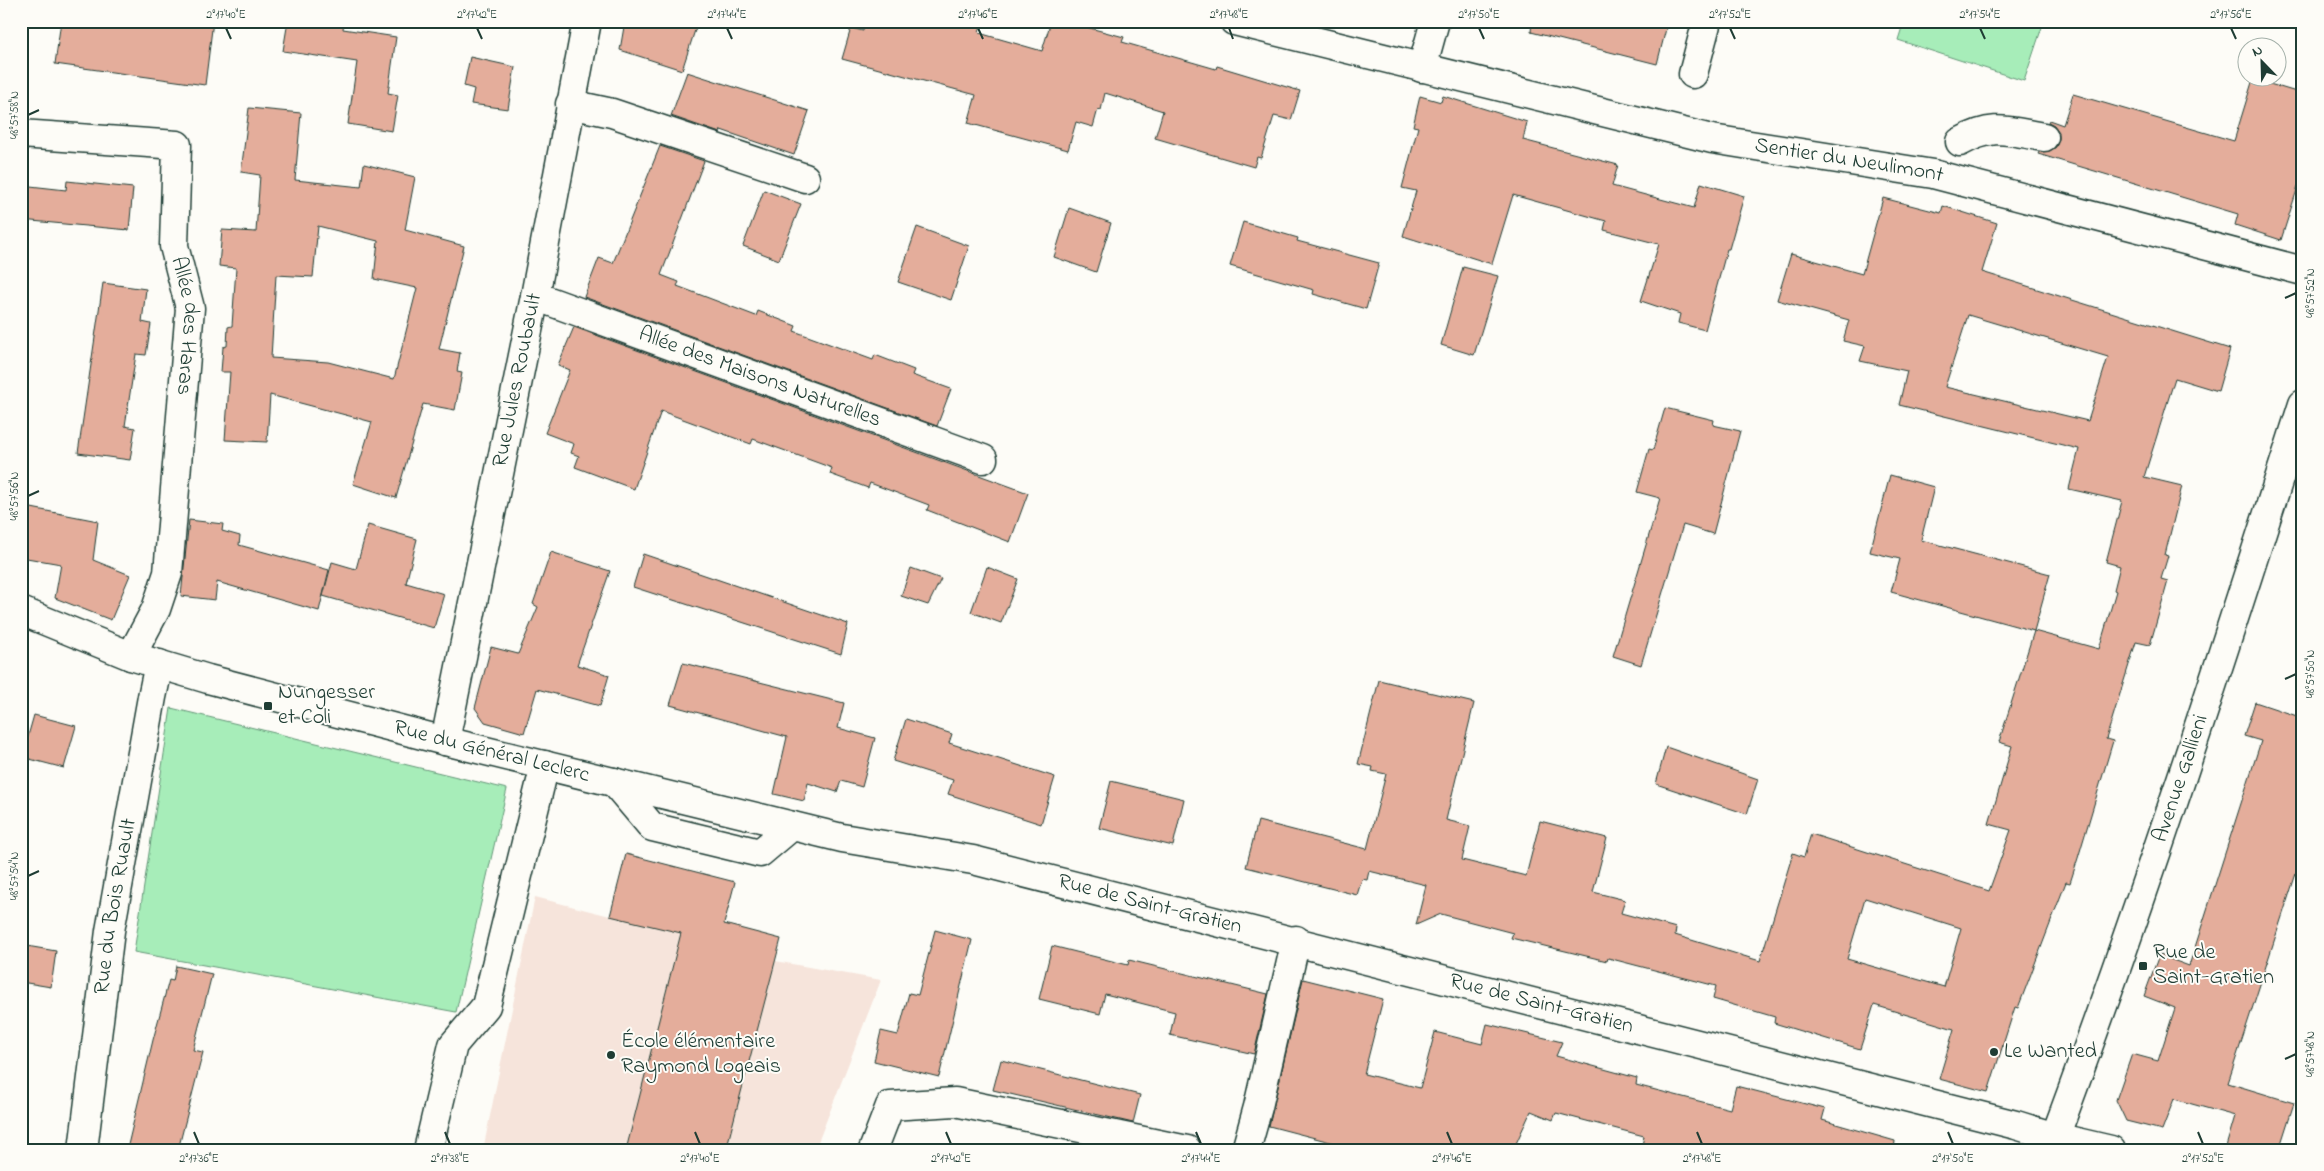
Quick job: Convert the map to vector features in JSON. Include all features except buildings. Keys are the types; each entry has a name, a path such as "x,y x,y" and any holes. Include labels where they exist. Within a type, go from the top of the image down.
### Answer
{"street":[{"name":"Rue Jules Roubault","path":"445,741 536,296 570,104 587,21"},
{"name":"Sentier du Neulimont","path":"1234,21 1712,139 1933,174 2303,271"},
{"path":"1422,68 1435,21"},
{"path":"1693,74 1707,21"},
{"path":"570,104 612,113 805,178"},
{"path":"1960,142 1978,132 1999,129 2044,137"},
{"name":"Allée des Haras","path":"21,134 177,145 174,246 190,308 168,573 156,609 131,656"},
{"name":"Allée des Maisons Naturelles","path":"536,296 982,459"},
{"name":"Avenue Gallieni","path":"2053,1144 2123,948 2222,657 2303,404"},
{"name":"Rue du Général Leclerc","path":"21,611 131,656 208,679 445,741 842,838 973,860"},
{"name":"Rue du Bois Ruault","path":"83,1150 110,931 152,697 160,664"},
{"path":"428,1150 453,1045 486,1006 545,765"},
{"name":"Rue de Saint-Gratien","path":"973,860 1296,940 2007,1122 2053,1144 2111,1150"},
{"path":"1246,1150 1258,1107 1296,940"},
{"path":"873,1150 890,1106 955,1102 1187,1150"}],"path":[{"path":"1876,21 1900,27"}],"shaded area":[{"name":"École élémentaire Raymond Logeais","path":"626,854 735,882 724,924 775,961 881,980 815,1150 483,1150 535,897 610,916"}],"green space":[{"path":"1904,21 2044,21 2024,81 1898,40"},
{"path":"171,708 507,789 456,1012 134,952"}],"place":[{"name":"Nungesser et Coli","path":"268,706"},
{"name":"Rue de Saint-Gratien","path":"2143,966"},
{"name":"Le Wanted","path":"1994,1052"},
{"name":"École élémentaire Raymond Logeais","path":"611,1055"}]}
